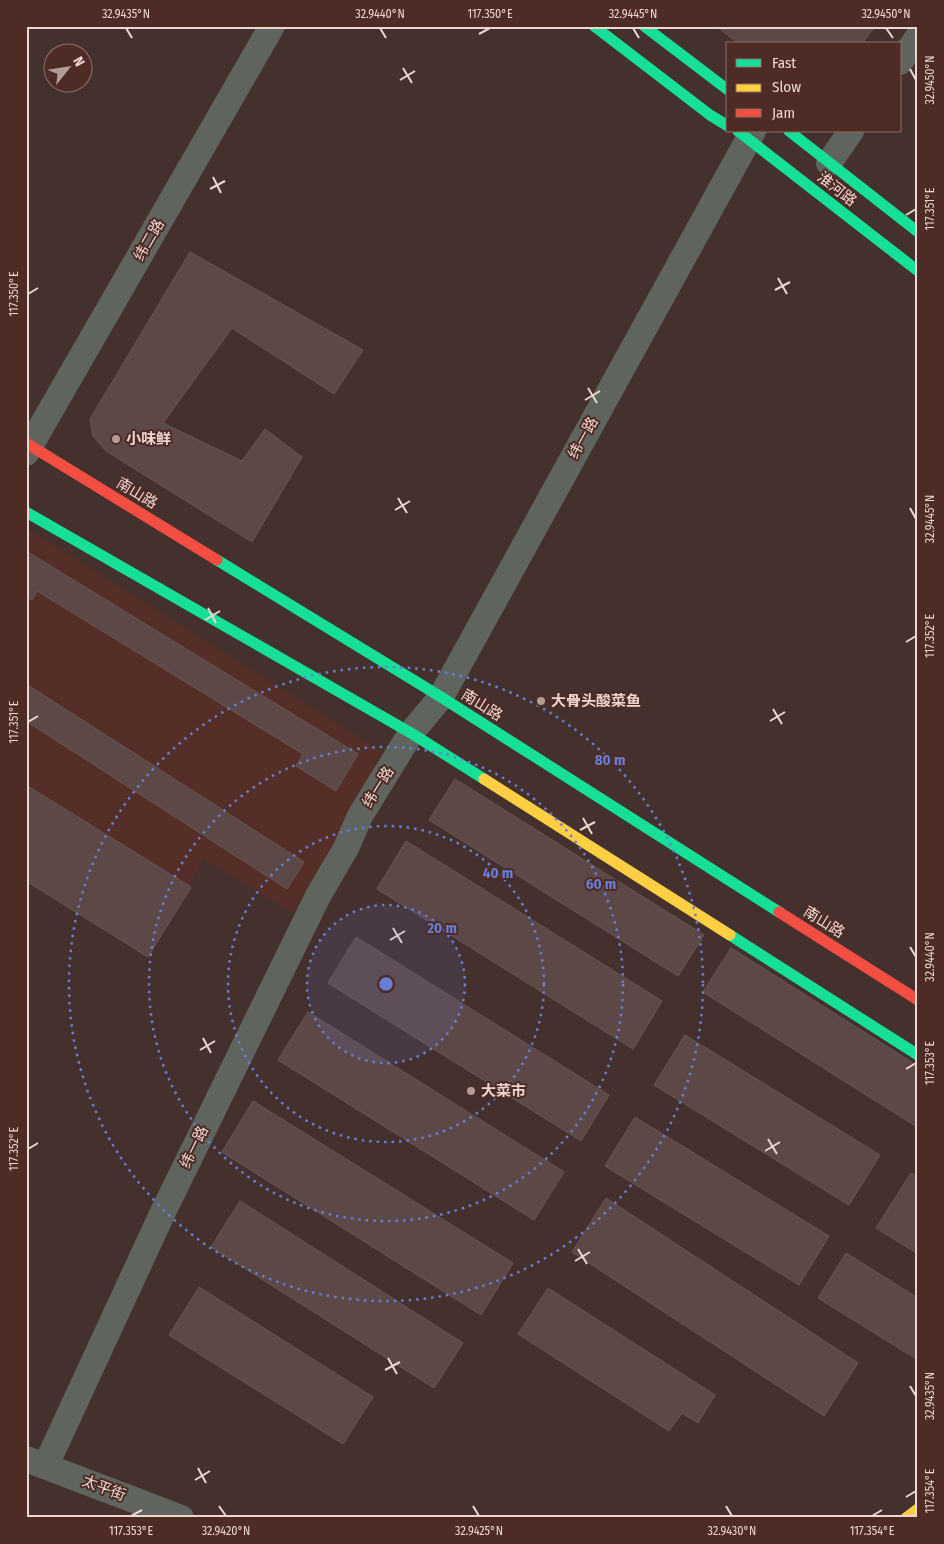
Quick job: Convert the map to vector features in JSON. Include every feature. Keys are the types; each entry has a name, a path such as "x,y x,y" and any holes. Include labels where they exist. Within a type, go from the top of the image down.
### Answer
{"street":[{"name":"纬二路","path":"28,448 272,26"},
{"name":"淮河路","path":"594,26 710,115 726,124"},
{"path":"644,26 726,88"},
{"path":"902,59 918,37"},
{"name":"淮河路","path":"742,132 918,271"},
{"name":"纬一路","path":"36,1462 163,1212 318,896 346,848 360,816 411,733 440,697 742,132"},
{"name":"淮河路","path":"790,132 918,232"},
{"path":"829,163 850,132"},
{"name":"南山路","path":"28,448 440,697 918,1000"},
{"path":"26,512 411,733 918,1055"},
{"name":"太平街","path":"36,1462 181,1518"},
{"path":"906,1518 918,1509"}],"shaded area":[{"path":"26,528 382,752 306,921 203,859 148,957 26,879"}],"building":[{"path":"716,26 875,26 863,42 736,42"},
{"path":"190,252 363,350 334,394 232,328 163,423 242,461 265,429 302,457 252,542 106,451 93,436 90,419"},
{"path":"26,551 358,754 336,791 296,766 303,754 37,591 32,600 26,596"},
{"path":"26,684 304,862 287,889 26,721"},
{"path":"455,779 704,935 678,976 429,820"},
{"path":"26,785 191,887 148,957 26,881"},
{"path":"406,841 662,1001 633,1049 377,889"},
{"path":"356,937 609,1095 581,1141 328,983"},
{"path":"731,948 918,1066 917,1127 703,992"},
{"path":"308,1012 564,1172 534,1220 278,1060"},
{"path":"685,1035 880,1155 849,1205 654,1085"},
{"path":"253,1101 513,1263 481,1315 222,1152"},
{"path":"635,1117 829,1236 799,1285 605,1166"},
{"path":"911,1173 918,1177 918,1254 876,1228"},
{"path":"606,1198 858,1363 824,1416 572,1252"},
{"path":"240,1201 463,1343 434,1388 211,1247"},
{"path":"846,1253 918,1298 918,1360 818,1298"},
{"path":"199,1287 373,1397 343,1444 169,1335"},
{"path":"548,1288 715,1395 698,1423 682,1413 669,1431 518,1334"}],"traffic: fast":[{"path":"594,26 710,115 726,125"},
{"path":"644,26 726,88"},
{"path":"739,132 918,271"},
{"path":"790,132 918,232"},
{"path":"26,512 411,733 484,779"},
{"path":"217,560 441,697 779,912"},
{"path":"730,935 918,1055"}],"traffic: slow":[{"path":"484,779 730,935"},
{"path":"906,1518 918,1509"}],"traffic: jam":[{"path":"26,443 217,560"},
{"path":"779,912 918,1000"}],"place":[{"name":"小味鲜","path":"116,439"},
{"name":"大骨头酸菜鱼","path":"541,701"},
{"name":"大菜市","path":"471,1091"}]}
